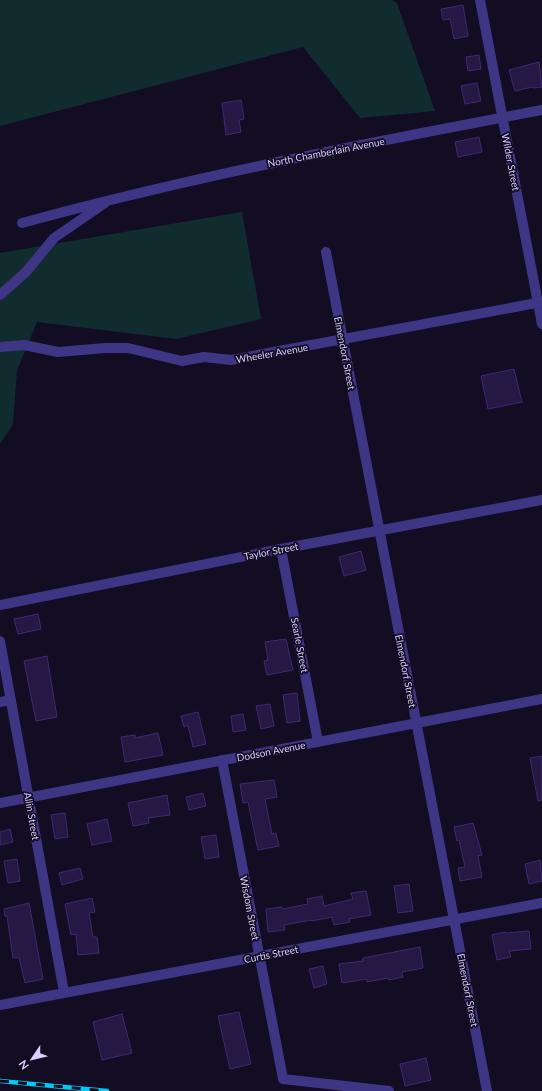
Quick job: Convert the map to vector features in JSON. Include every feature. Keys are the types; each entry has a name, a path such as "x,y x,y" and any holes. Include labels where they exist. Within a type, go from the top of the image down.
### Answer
{"street":[{"name":"Wilder Street","path":"480,0 540,303 542,324"},
{"name":"North Chamberlain Avenue","path":"22,223 111,199 304,156 542,110"},
{"name":"North Chamberlain Avenue","path":"0,295 26,272 54,238 111,199"},
{"name":"Elmendorf Street","path":"326,252 487,1091"},
{"name":"Wheeler Avenue","path":"0,347 24,345 58,352 105,348 128,348 182,361 204,357 231,360 540,303"},
{"name":"Taylor Street","path":"0,605 379,530 542,500"},
{"name":"Searle Street","path":"281,549 318,742"},
{"name":"Allin Street","path":"0,641 64,992"},
{"name":"Dodson Avenue","path":"0,803 542,699"},
{"path":"0,702 11,700"},
{"name":"Wisdom Street","path":"222,760 283,1079 389,1091"},
{"name":"Curtis Street","path":"0,1005 542,903"}],"green space":[{"path":"0,0 392,0 397,3 435,111 360,118 303,47 0,126"},
{"path":"242,212 261,319 176,339 37,322 17,370 13,424 0,444 0,253"}],"building":[{"path":"463,5 468,36 454,39 450,19 443,20 441,9"},
{"path":"479,55 481,69 468,71 466,57"},
{"path":"539,62 542,87 532,87 515,91 509,70"},
{"path":"477,83 481,101 465,104 461,86"},
{"path":"241,100 244,119 239,120 241,132 226,135 222,103"},
{"path":"479,137 482,152 458,157 455,142"},
{"path":"514,369 522,402 488,409 481,376"},
{"path":"361,551 366,570 344,576 339,557"},
{"path":"38,614 41,629 18,634 14,619"},
{"path":"286,639 293,670 267,675 264,661 268,660 265,642"},
{"path":"47,656 57,717 36,721 24,661"},
{"path":"297,693 300,721 287,723 283,695"},
{"path":"270,704 274,726 261,729 256,706"},
{"path":"198,712 206,744 193,747 188,725 184,727 181,716"},
{"path":"243,714 246,730 233,732 231,716"},
{"path":"158,733 163,755 125,762 121,737 135,735 135,738"},
{"path":"542,756 542,800 538,801 530,758"},
{"path":"274,780 277,797 265,799 272,834 276,833 279,846 258,850 248,802 243,803 240,784"},
{"path":"203,793 206,806 189,810 186,797"},
{"path":"167,795 170,815 148,818 149,823 133,826 128,803"},
{"path":"65,813 68,837 55,839 51,815"},
{"path":"107,819 112,841 92,845 87,824"},
{"path":"473,823 482,855 478,856 482,877 460,881 458,868 465,867 459,840 457,841 454,827"},
{"path":"10,829 13,842 0,845 0,832"},
{"path":"216,835 219,857 205,859 201,837"},
{"path":"17,859 20,881 8,883 4,861"},
{"path":"540,860 542,881 529,884 525,864"},
{"path":"80,868 83,879 62,885 59,873"},
{"path":"409,884 413,911 398,913 394,886"},
{"path":"366,891 371,915 349,919 350,922 334,925 332,917 311,920 284,925 285,930 268,932 266,909 282,907 283,909 308,904 307,899 322,896 324,906 353,899 351,893"},
{"path":"92,898 95,912 89,913 93,937 97,937 99,953 78,955 76,934 71,935 65,904"},
{"path":"29,903 43,979 25,983 19,957 13,958 7,916 5,916 4,909"},
{"path":"529,931 531,949 509,951 511,957 497,960 492,935 505,932"},
{"path":"420,947 423,968 402,972 403,977 389,980 388,978 367,982 367,979 342,983 339,964 363,961 363,958"},
{"path":"323,966 327,984 314,988 309,969"},
{"path":"239,1012 251,1064 230,1069 218,1016"},
{"path":"122,1014 132,1053 102,1060 93,1022"},
{"path":"426,1058 431,1080 405,1086 400,1064"}],"railway":[{"path":"0,1081 107,1091"}]}
